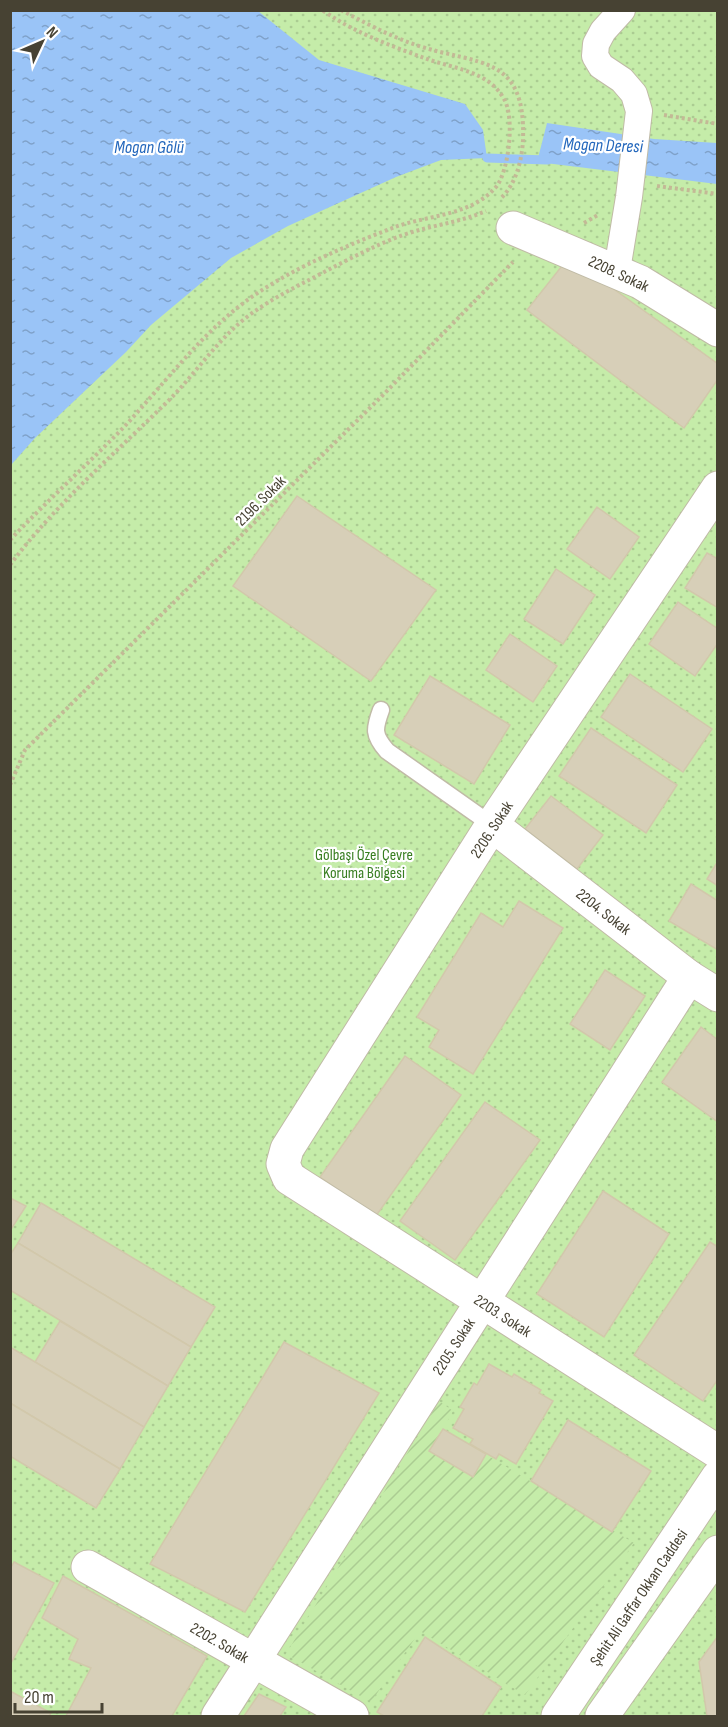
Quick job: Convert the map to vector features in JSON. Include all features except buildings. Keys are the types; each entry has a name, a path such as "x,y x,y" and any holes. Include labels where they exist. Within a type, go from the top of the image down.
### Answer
{"street":[{"path":"617,270 631,183 639,111 634,94 622,80 601,66 595,56 596,44 603,31 622,10"},
{"name":"2208. Sokak","path":"508,220 617,270 672,300 717,330"},
{"name":"2206. Sokak","path":"289,1178 283,1164 287,1149 492,825 717,488"},
{"name":"2204. Sokak","path":"492,825 690,977 717,995"},
{"name":"2205. Sokak","path":"218,1716 690,977"},
{"name":"2203. Sokak","path":"289,1178 717,1452"},
{"name":"Şehit Ali Gaffar Okkan Caddesi","path":"558,1716 717,1477"},
{"path":"602,1716 717,1552"},
{"name":"2202. Sokak","path":"88,1567 352,1716"}],"lane":[{"path":"381,710 374,728 387,752 492,825"}],"path":[{"path":"10,540 123,428 216,327 255,295 307,264 387,230 461,209 482,200 497,186 511,136 506,101 492,83 468,70 429,59 354,30 322,10"},
{"name":"2196. Sokak","path":"10,785 25,750 382,396 508,220 504,196 514,182 523,151 524,114 513,84 500,70 477,61 417,45 341,10"},
{"path":"639,111 717,124"},
{"path":"10,565 54,512 167,402 233,328 304,283 403,236 464,220 508,220"}],"green space":[{"name":"Gölbaşı Özel Çevre Koruma Bölgesi","path":"11,11 717,11 717,1716 11,1716"},
{"path":"439,1401 453,1411 443,1429 634,1543 525,1695 420,1631 371,1702 286,1654"}],"water":[{"name":"Mogan Gölü","path":"11,10 258,11 319,60 465,104 483,130 487,158 441,160 396,177 288,226 231,258 151,325 126,352 35,438 11,465"},
{"path":"547,123 654,139 717,143 717,184 537,162"}],"waterway":[{"name":"Mogan Deresi","path":"487,158 548,160"}]}
